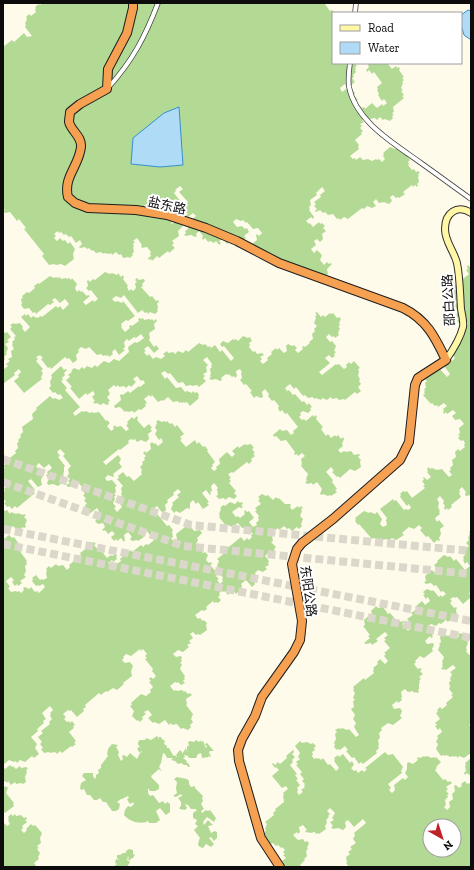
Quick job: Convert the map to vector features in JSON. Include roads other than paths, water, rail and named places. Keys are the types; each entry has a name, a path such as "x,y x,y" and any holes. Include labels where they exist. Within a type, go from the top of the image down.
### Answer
{"highway":[{"path":"107,89 108,69 127,33 134,8 132,3"},
{"name":"盐东路","path":"107,89 80,104 70,112 69,122 79,138 81,145 80,154 67,183 68,197 75,204 88,208 136,210 167,215 206,228 237,241 280,263 403,308 414,314 423,322 435,338 446,360"},
{"name":"东阳公路","path":"280,867 261,838 239,761 238,750 262,698 294,652 300,640 302,621 292,564 297,549 302,543 333,519 400,460 409,442 415,385 418,378 446,360"}],"street":[{"path":"107,89 123,71 136,52 151,23 158,3"},
{"path":"350,64 349,87 355,103 364,116 377,130 396,145 471,199"},
{"name":"邵白公路","path":"446,360 455,347 463,326 457,263 447,242 445,229 446,221 449,214 455,210 466,210 471,213"}],"water":[{"path":"468,10 471,11 471,40 464,35 462,28 462,14"},
{"path":"179,107 183,165 160,167 131,164 133,138 164,113"}],"tunnel":[{"path":"3,459 191,525 471,551"},
{"path":"3,482 183,546 471,574"},
{"path":"3,529 471,621"},
{"path":"3,544 471,638"}]}
